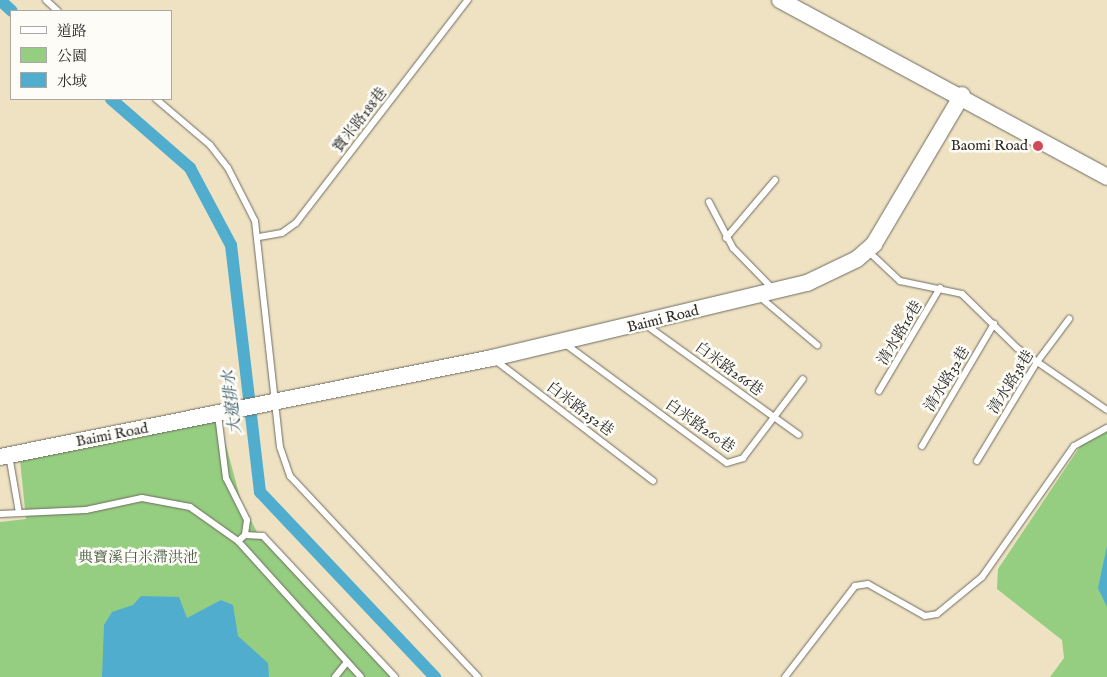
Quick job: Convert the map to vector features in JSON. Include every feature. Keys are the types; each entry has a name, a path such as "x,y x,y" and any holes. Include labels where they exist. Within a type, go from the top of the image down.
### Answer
{"street":[{"path":"780,0 962,95 1107,177"},
{"name":"Baimi Road","path":"4,456 274,404 492,358 759,296 831,273 867,250 890,219 962,95"}],"lane":[{"path":"46,0 57,10"},
{"name":"寶米路188巷","path":"259,237 282,233 296,223 468,0"},
{"path":"157,100 210,145 243,191 259,237 274,404 280,447 290,476 478,677"},
{"path":"726,238 775,180"},
{"path":"709,202 726,238 776,291"},
{"path":"867,250 900,281 940,288 967,298 1037,362 1107,410"},
{"name":"清水路16巷","path":"879,391 940,288"},
{"path":"759,296 817,345"},
{"name":"清水路38巷","path":"977,461 1037,362 1069,319"},
{"name":"白米路266巷","path":"644,324 799,435"},
{"name":"清水路32巷","path":"922,446 994,324"},
{"name":"白米路260巷","path":"563,342 727,463 739,462 803,379"},
{"name":"白米路252巷","path":"492,358 654,481"},
{"path":"221,413 226,478 247,520 245,535 238,542"},
{"path":"785,677 855,586 868,584 925,616 937,614 982,577 1074,446 1107,428"},
{"path":"4,456 19,513"},
{"path":"0,514 86,510 142,498 165,499 190,507 238,542 361,677"},
{"path":"245,535 263,536 395,677"},
{"path":"335,677 347,662"}],"green space":[{"name":"典寶溪白米滯洪池","path":"218,416 241,501 258,534 394,677 0,677 0,522 26,519 20,460"},
{"path":"1107,430 1107,677 1050,677 1064,658 1062,640 997,589 998,569 1081,445"}],"water":[{"path":"1107,546 1107,607 1098,588"},
{"path":"141,596 179,597 187,618 221,600 233,605 238,636 268,663 269,677 102,677 104,625 112,612 133,605"}],"waterway":[{"name":"大遼排水","path":"0,0 11,10"},
{"name":"大遼排水","path":"112,100 190,168 231,245 260,492 435,677"}],"place":[{"name":"Baomi Road","path":"1038,146"}]}
